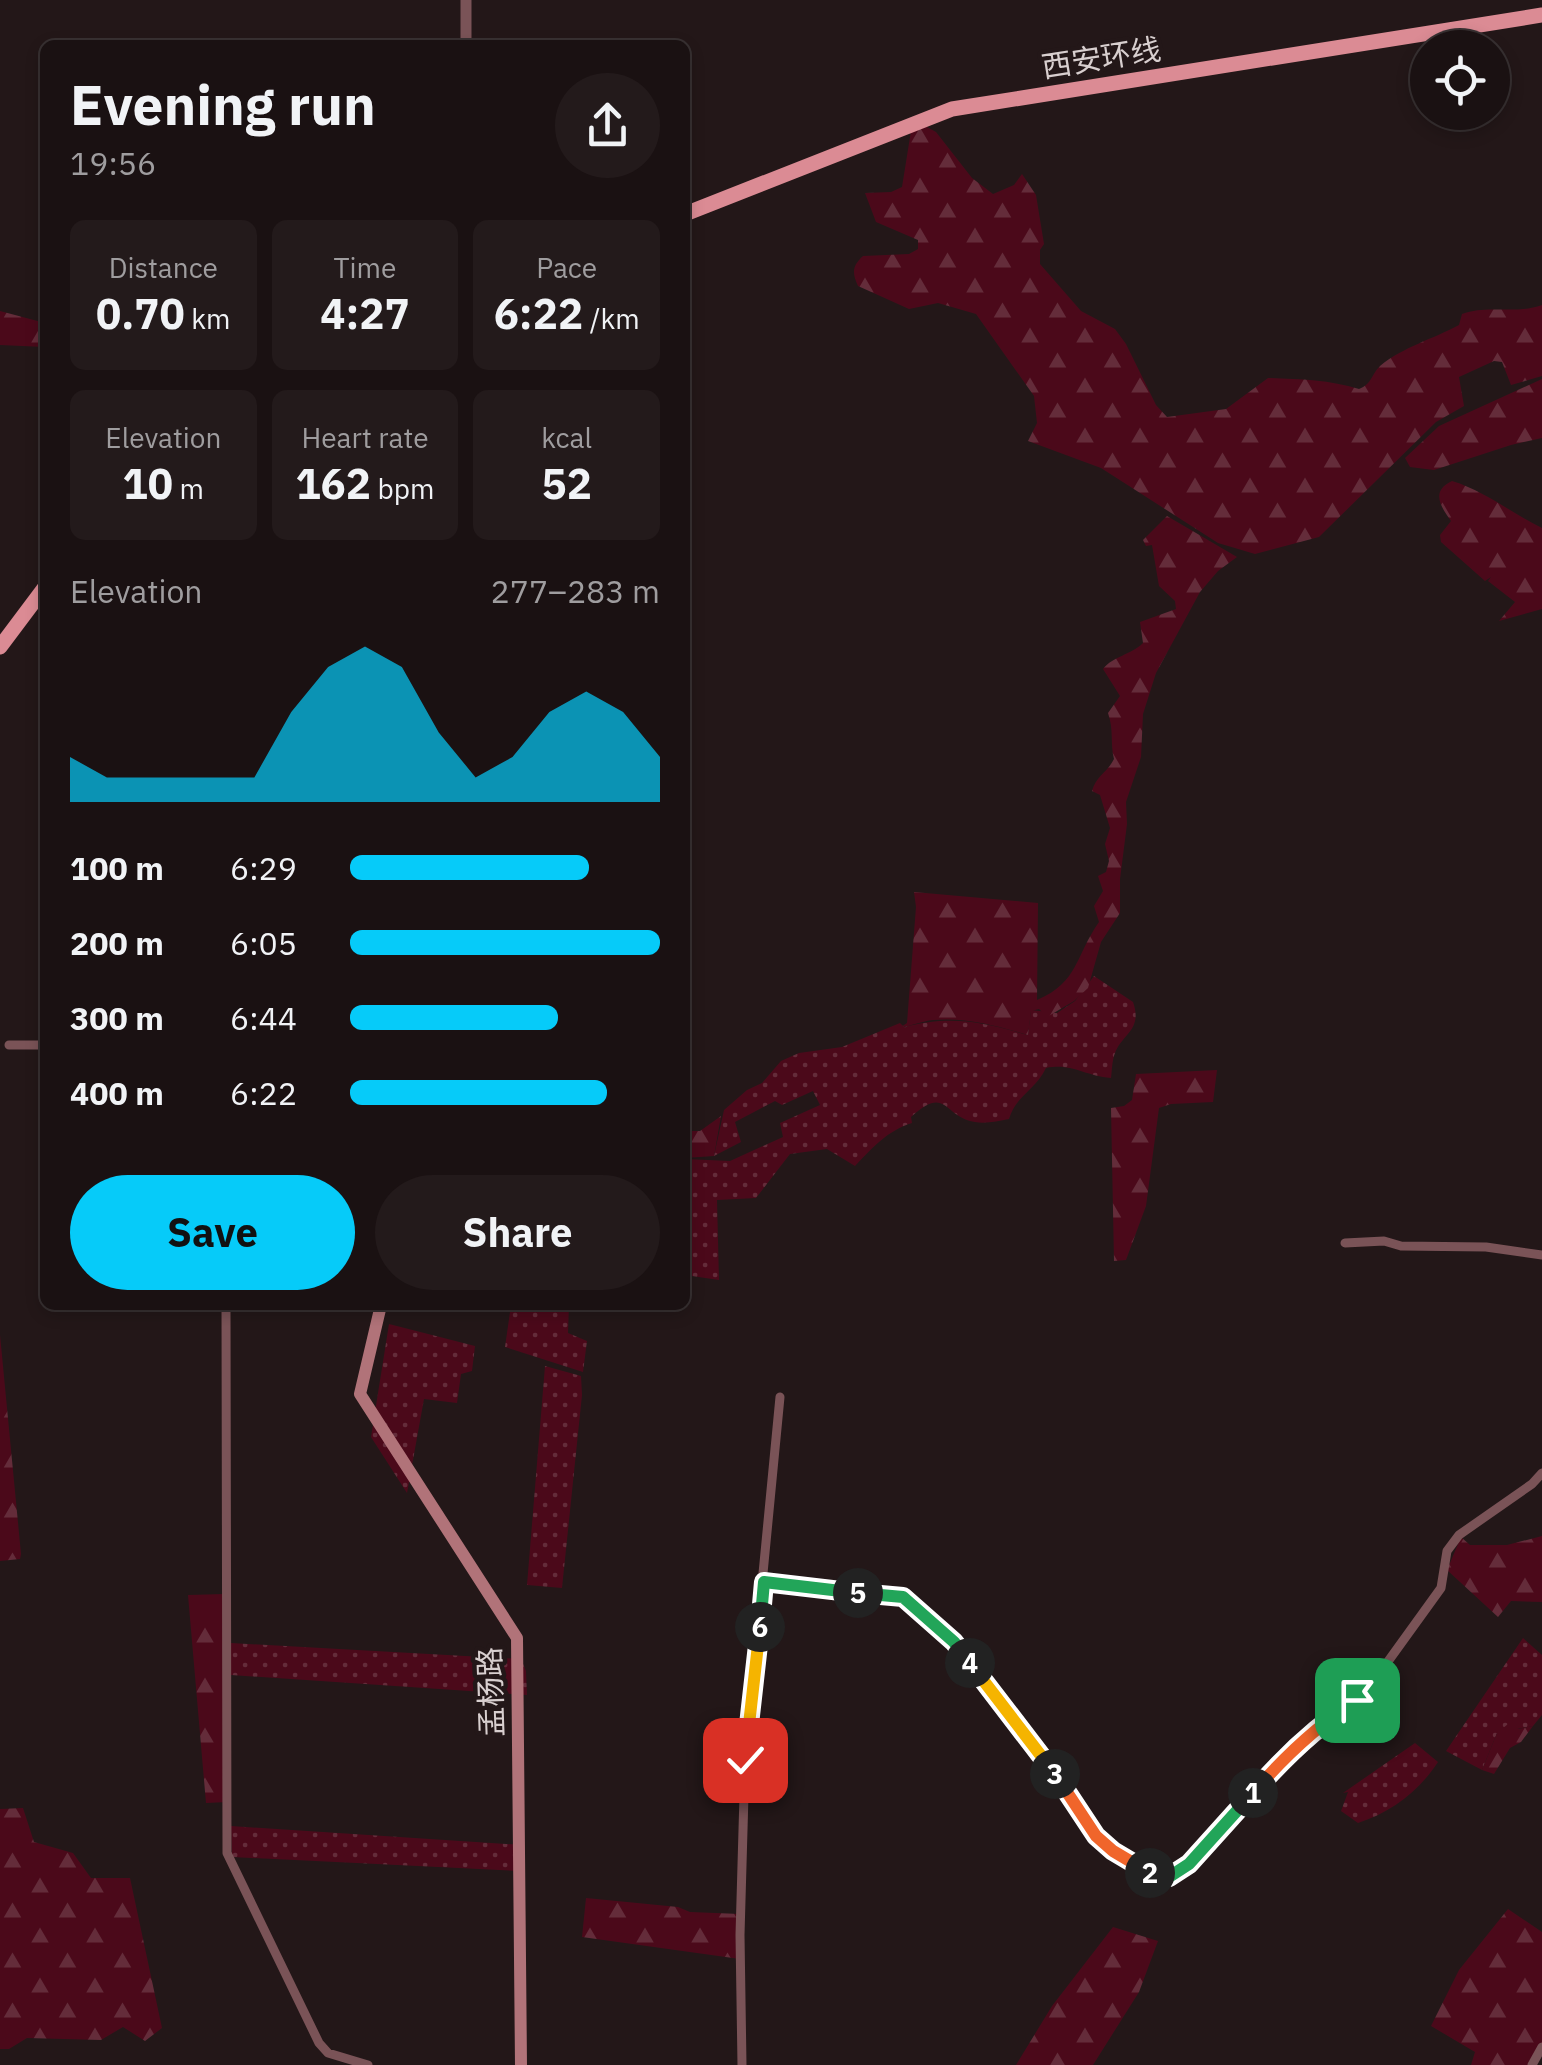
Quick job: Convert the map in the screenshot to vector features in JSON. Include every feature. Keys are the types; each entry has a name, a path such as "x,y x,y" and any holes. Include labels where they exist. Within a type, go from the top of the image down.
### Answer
{"main road":[{"name":"西安环线","path":"690,212 952,108 1542,15"},
{"path":"0,647 40,594"},
{"name":"孟杨路","path":"380,1310 360,1394 517,1638 521,2065"}],"street":[{"path":"466,0 466,40"},
{"path":"9,1045 40,1045"},
{"path":"1346,1243 1486,1247 1542,1255"},
{"path":"226,1310 227,1853 318,2043 328,2053 368,2065"},
{"path":"742,2065 740,1936 745,1760 780,1397"},
{"path":"764,1582 903,1597 954,1642 1033,1742 1096,1836 1154,1876 1169,1877 1189,1864 1222,1832 1272,1771 1371,1685 1441,1588 1447,1551 1459,1534 1542,1473"},
{"path":"1532,2065 1542,2047"}],"green space":[{"path":"925,126 936,132 972,178 993,194 1014,185 1022,174 1036,195 1044,244 1040,264 1081,311 1115,329 1156,405 1167,417 1226,409 1268,378 1359,389 1389,359 1459,325 1462,314 1482,310 1542,305 1542,376 1511,385 1502,362 1494,361 1459,377 1464,406 1436,422 1319,537 1255,554 1218,543 1101,468 1028,441 1037,423 1034,396 976,314 938,303 909,309 858,286 854,270 863,256 909,254 918,249 918,240 876,222 865,193 891,192 902,187 911,131"},
{"path":"0,311 40,322 40,347 0,345"},
{"path":"1542,379 1542,438 1434,470 1410,467 1405,458 1439,426"},
{"path":"1452,481 1476,490 1542,528 1542,609 1499,621 1515,602 1488,581 1491,577 1485,581 1441,542 1440,535 1451,521 1439,494"},
{"path":"1167,516 1237,557 1200,592 1156,673 1143,714 1141,757 1126,802 1120,913 1101,942 1088,988 1047,1017 1039,1009 1031,1011 1028,1035 958,1020 933,1020 901,1027 907,1023 914,892 1038,903 1037,1000 1069,976 1099,922 1094,906 1103,891 1098,876 1106,872 1109,861 1105,844 1110,828 1100,795 1092,791 1114,759 1108,713 1120,696 1103,669 1143,643 1140,622 1176,609 1175,601 1159,586 1152,545 1146,546 1143,540"},
{"path":"1094,976 1133,1002 1134,1025 1115,1053 1111,1078 1064,1067 1046,1068 1016,1104 1009,1119 992,1122 965,1119 944,1105 932,1103 911,1117 912,1123 881,1140 855,1166 827,1149 790,1154 756,1198 717,1200 719,1280 690,1276 690,1159 730,1161 783,1137 780,1123 820,1105 813,1091 782,1105 775,1101 735,1122 741,1142 714,1156 724,1110 762,1083 781,1061 799,1053 842,1047 900,1023 904,1027 937,1021 967,1022 1028,1035 1031,1010 1057,1013 1075,1001"},
{"path":"1217,1070 1213,1102 1159,1108 1146,1206 1126,1260 1114,1261 1111,1108 1132,1100 1136,1074"},
{"path":"721,1116 714,1156 690,1158 690,1131 700,1131"},
{"path":"510,1310 569,1310 568,1333 587,1341 583,1372 505,1347"},
{"path":"389,1324 475,1346 472,1371 461,1374 457,1403 424,1399 407,1493 371,1437"},
{"path":"0,1335 21,1554 20,1559 0,1561"},
{"path":"545,1366 581,1376 562,1588 527,1585"},
{"path":"1542,1536 1542,1602 1511,1601 1498,1617 1447,1570 1461,1537 1470,1545 1507,1545"},
{"path":"225,1594 227,1802 206,1803 188,1595"},
{"path":"1523,1638 1542,1655 1542,1715 1533,1726 1497,1733 1482,1770 1446,1751"},
{"path":"231,1643 521,1659 527,1695 231,1675"},
{"path":"1508,1724 1518,1729 1533,1726 1521,1742 1510,1748 1494,1774 1482,1770 1497,1733"},
{"path":"1415,1743 1438,1762 1413,1791 1393,1807 1358,1823 1341,1811 1348,1792 1343,1793"},
{"path":"23,1808 34,1842 73,1853 91,1878 130,1878 162,2028 145,2041 123,2027 101,2040 27,2038 9,2049 0,2049 0,1809"},
{"path":"231,1826 523,1845 520,1871 232,1857"},
{"path":"586,1898 678,1907 690,1912 740,1914 740,1959 582,1937"},
{"path":"1508,1909 1542,1932 1542,2045 1531,2065 1471,2065 1475,2052 1431,2026 1459,1970"},
{"path":"1113,1927 1158,1941 1139,1992 1093,2065 1016,2065 1052,2006"}],"route":[{"path":"745,1760 764,1582 903,1597 954,1642 1033,1742 1096,1836 1154,1876 1169,1877 1189,1864 1222,1832 1272,1771 1331,1717 1357,1700"}]}
